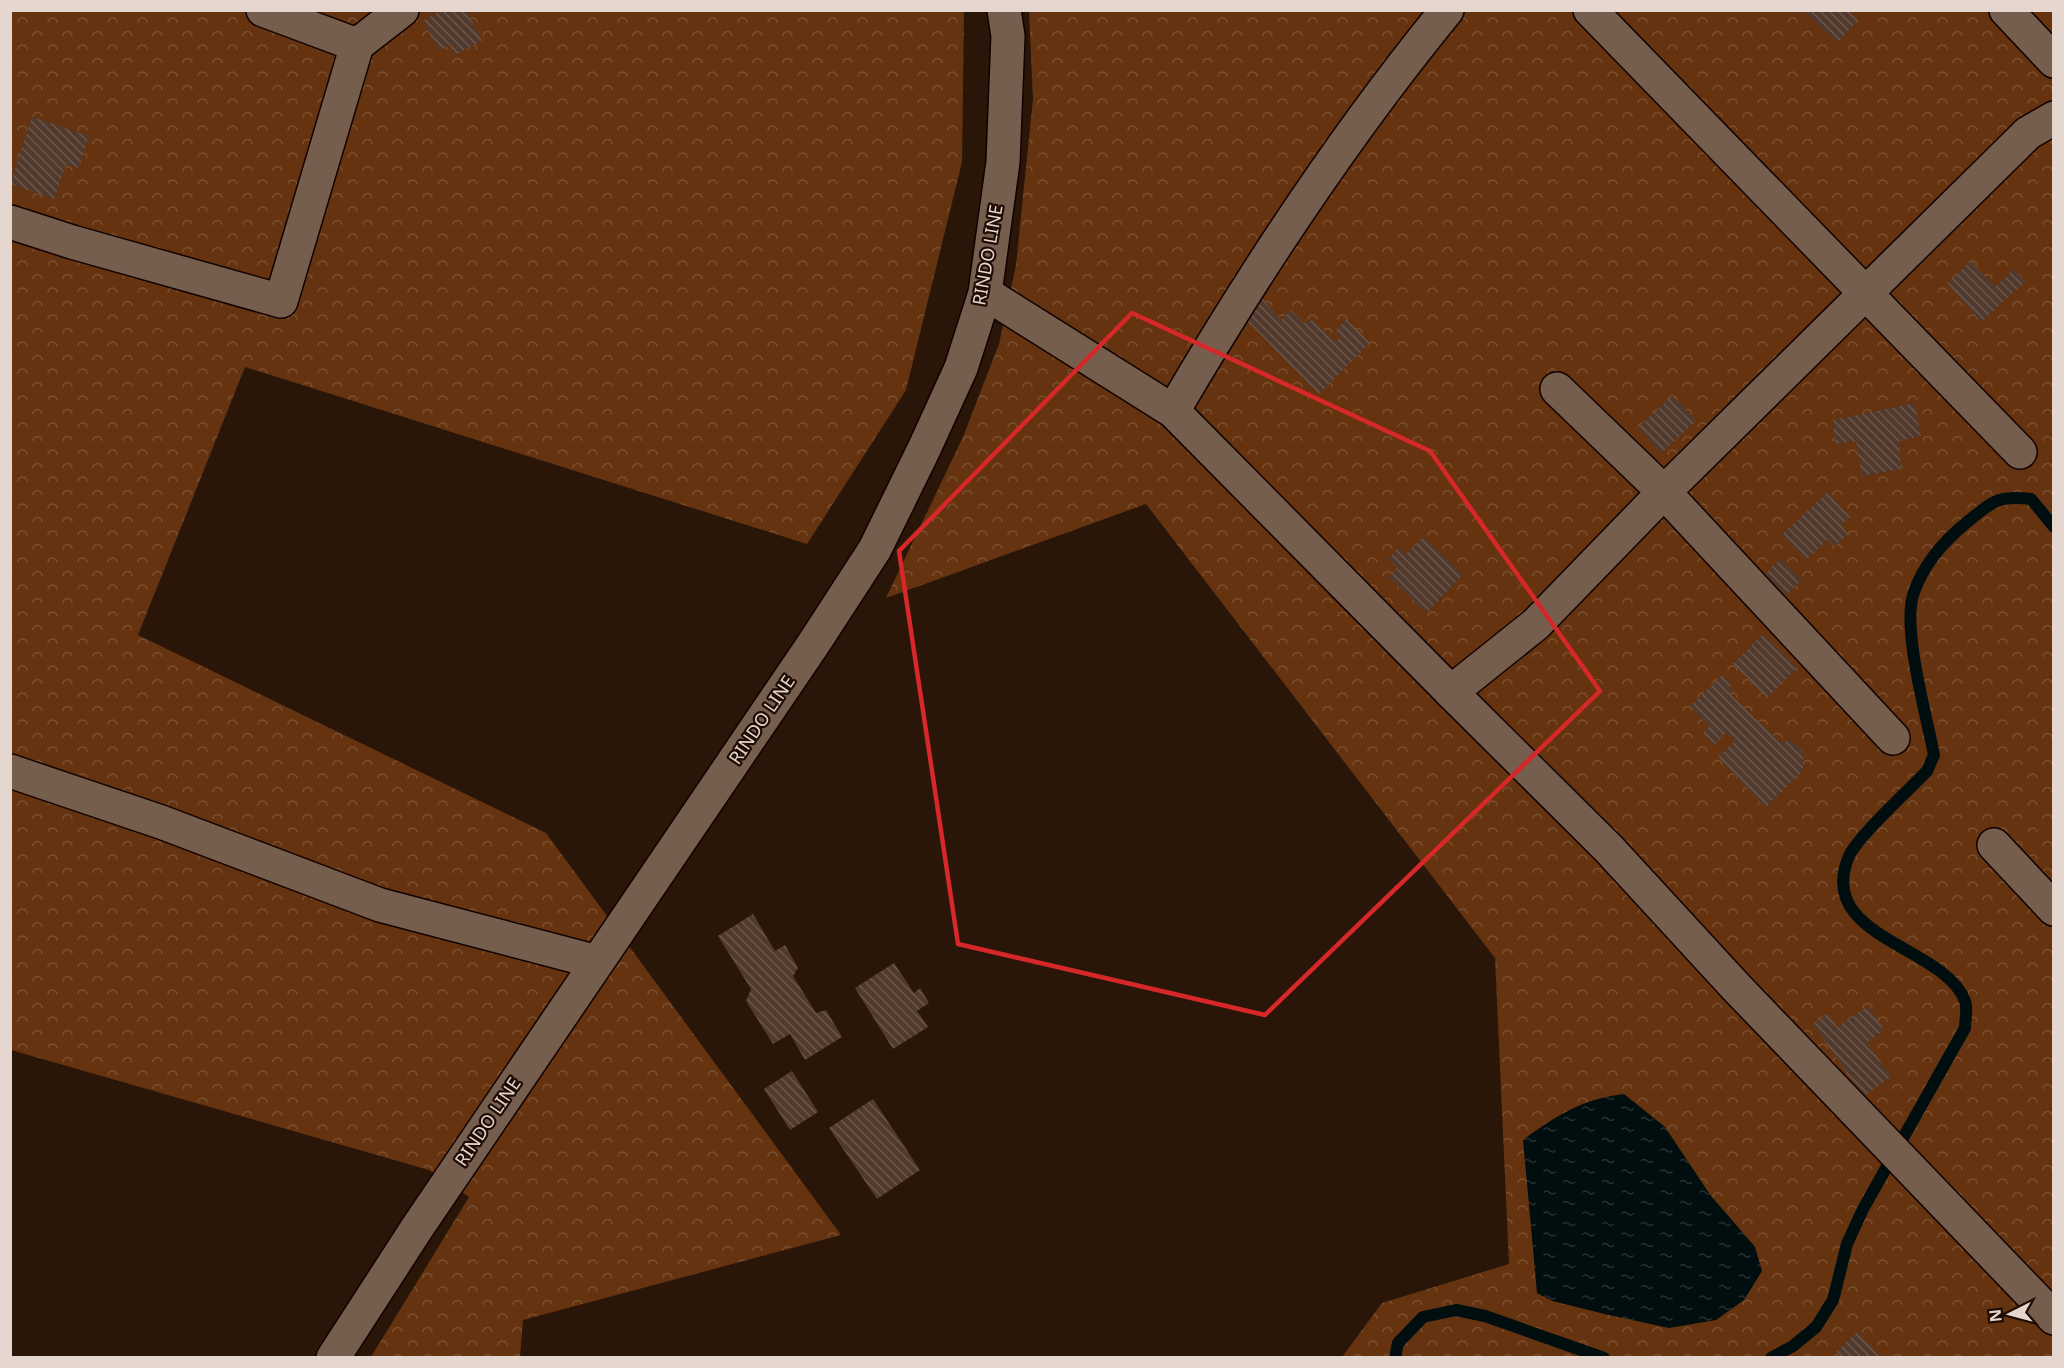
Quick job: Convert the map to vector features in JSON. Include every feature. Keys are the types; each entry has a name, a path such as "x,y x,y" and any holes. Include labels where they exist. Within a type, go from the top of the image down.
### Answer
{"street":[{"path":"262,10 357,45"},
{"path":"10,222 72,242 281,301 357,45 402,10"},
{"name":"RINDO LINE","path":"333,1358 423,1218 814,643 875,549 961,368 985,293 1003,162 1008,36 1004,10"},
{"path":"1173,411 1236,302 1284,230 1415,50 1447,10"},
{"path":"1590,10 2020,452"},
{"path":"2006,10 2054,61"},
{"path":"1451,692 1536,624 1865,291 2028,133 2054,118"},
{"path":"985,293 1173,411 1609,849 1736,987 2054,1318"},
{"path":"1557,389 1664,492 1893,738"},
{"path":"10,771 161,822 380,905 597,962"},
{"path":"1994,845 2054,909"}],"highlighted area":[{"path":"1132,313 1430,451 1600,691 1265,1015 958,944 899,551"}],"green space":[{"path":"10,11 964,11 962,162 906,390 807,544 245,367 138,635 546,833 841,1235 523,1320 520,1357 371,1357 469,1197 429,1170 11,1050"},
{"path":"1029,11 2053,11 2053,1357 1342,1357 1382,1303 1509,1264 1495,958 1146,504 886,598 963,437 999,344 1016,265 1033,99","holes":["1711,1196 1755,1247 1609,1315 1553,1301 1537,1293"]}],"water":[{"path":"1624,1094 1665,1127 1711,1196 1755,1247 1762,1271 1744,1300 1716,1320 1669,1328 1553,1301 1537,1293 1523,1140 1546,1124 1583,1104"}],"building":[{"path":"442,10 466,10 482,41 455,55 450,45 439,51 423,21"},
{"path":"1802,10 1847,10 1858,20 1838,42"},
{"path":"32,117 89,136 79,168 66,164 54,199 10,184"},
{"path":"1971,261 1995,287 2014,269 2026,281 1981,322 1947,283"},
{"path":"1260,296 1281,320 1291,310 1303,323 1313,320 1336,342 1341,336 1335,331 1346,319 1370,343 1319,394 1246,320"},
{"path":"1673,395 1696,421 1661,453 1638,427"},
{"path":"1915,403 1921,436 1899,441 1901,469 1862,476 1856,441 1835,444 1833,420"},
{"path":"1828,492 1850,517 1841,525 1848,534 1834,547 1828,540 1806,560 1782,534"},
{"path":"1423,537 1463,574 1427,613 1388,577 1397,568 1388,559 1398,548 1405,555"},
{"path":"1780,559 1802,580 1784,597 1762,577"},
{"path":"1763,634 1797,668 1767,698 1733,664"},
{"path":"1722,675 1730,683 1731,695 1781,743 1789,740 1803,750 1803,771 1765,807 1718,757 1735,741 1727,732 1714,745 1703,733 1709,727 1690,706"},
{"path":"753,914 775,951 785,945 798,968 793,976 816,1013 826,1010 842,1037 805,1060 790,1034 773,1044 746,1001 751,989 718,936"},
{"path":"894,963 914,993 920,988 929,1003 917,1011 928,1027 893,1049 855,988"},
{"path":"1868,1006 1884,1030 1867,1042 1891,1077 1863,1097 1813,1024 1828,1013 1837,1027"},
{"path":"792,1071 818,1112 790,1130 764,1089"},
{"path":"873,1099 920,1170 877,1199 829,1128"},
{"path":"1857,1332 1881,1358 1841,1358 1836,1352"}],"waterway":[{"path":"1771,1358 1793,1346 1816,1327 1833,1300 1847,1244 1863,1209 1965,1028 1966,1004 1953,982 1933,966 1865,923 1849,905 1843,883 1849,856 1854,847 1927,771 1934,755 1913,649 1911,607 1914,592 1923,572 1943,545 1989,505 2002,499 2031,499 2054,527"},
{"path":"1395,1358 1398,1343 1423,1317 1456,1310 1485,1316 1604,1358"}]}
